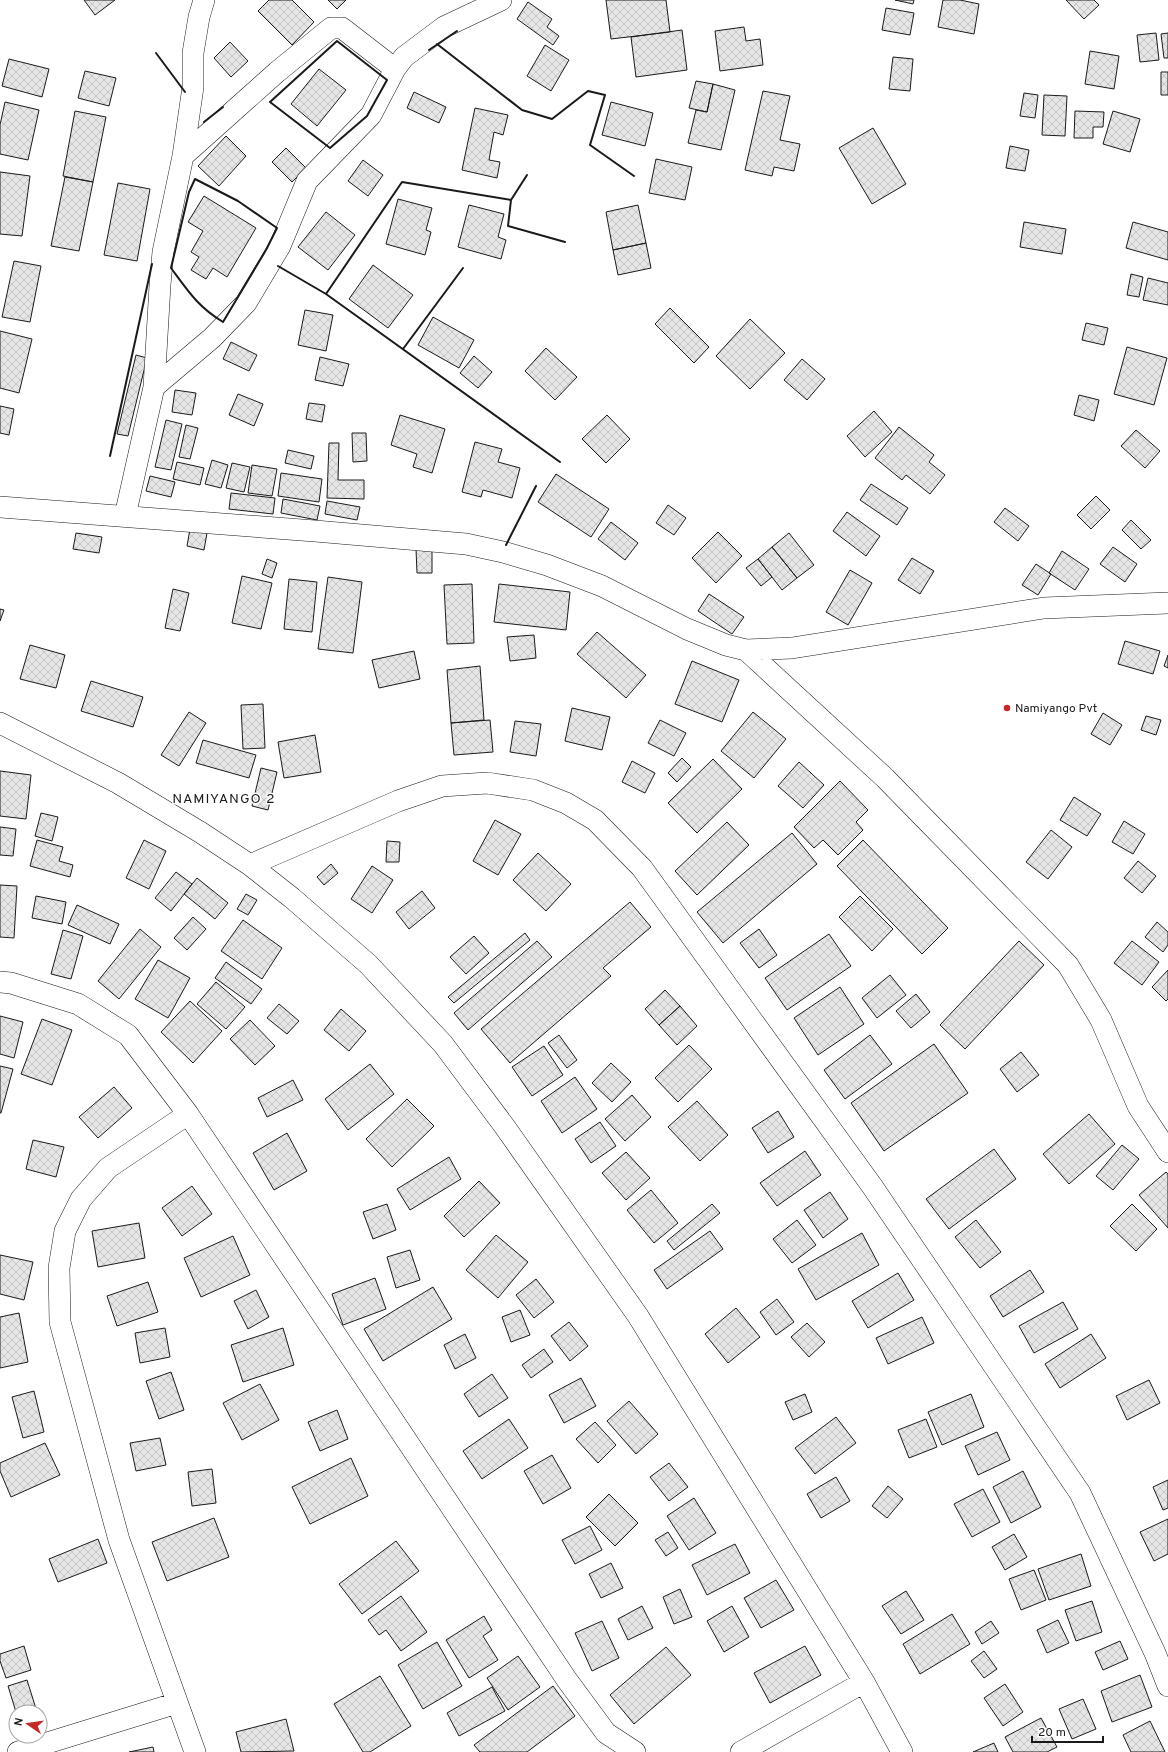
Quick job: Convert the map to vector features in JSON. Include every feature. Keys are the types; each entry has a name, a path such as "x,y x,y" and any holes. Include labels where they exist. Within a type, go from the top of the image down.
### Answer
{"street":[{"path":"125,516 154,387 163,252 183,156 193,87 193,53 199,17 204,0"},
{"path":"154,387 212,338 246,303 280,246 307,181 371,115 395,69 404,57 444,27 501,0"},
{"path":"183,156 278,72 331,28 342,28 395,69"},
{"path":"0,507 466,544 503,552 547,565 602,586 688,629 726,645 746,650 792,648 1044,608 1168,603"},
{"path":"746,650 885,778 1068,965 1101,1020 1138,1106 1168,1152"},
{"path":"0,723 118,783 200,832 250,865 292,898 363,959 405,1001 443,1044 496,1114 638,1316 864,1682 902,1752"},
{"path":"250,865 398,801 442,786 487,782 533,790 566,803 595,820 642,868 872,1186 1080,1493 1155,1653 1168,1686"},
{"path":"0,982 11,983 78,1004 128,1035 188,1114 567,1680 606,1733 635,1752"},
{"path":"188,1114 108,1168 81,1199 65,1231 59,1268 60,1322 119,1540 195,1752"},
{"path":"741,1752 864,1682"},
{"path":"18,1752 177,1703"}],"building":[{"path":"84,0 115,0 95,15"},
{"path":"269,0 292,0 314,22 292,45 258,11"},
{"path":"328,0 346,0 337,9"},
{"path":"606,0 666,0 670,32 611,39"},
{"path":"895,0 914,0 913,4"},
{"path":"943,0 960,0 979,4 974,34 938,27"},
{"path":"1066,0 1094,0 1099,5 1084,19"},
{"path":"528,2 552,19 547,27 559,36 553,45 517,19"},
{"path":"886,8 914,13 910,35 882,30"},
{"path":"744,27 746,41 760,39 763,65 720,71 715,31"},
{"path":"682,30 687,70 636,77 631,37"},
{"path":"1156,33 1159,60 1140,62 1137,35"},
{"path":"1168,33 1168,58 1164,58 1161,34"},
{"path":"230,42 248,61 231,77 214,58"},
{"path":"545,45 569,60 551,91 527,76"},
{"path":"1090,51 1119,56 1114,89 1085,84"},
{"path":"893,57 913,59 910,91 889,89"},
{"path":"9,59 49,69 42,97 2,86"},
{"path":"319,69 346,90 317,126 291,104"},
{"path":"85,71 116,78 109,106 78,98"},
{"path":"1161,72 1168,72 1168,95 1161,95"},
{"path":"696,81 713,84 707,112 689,108"},
{"path":"713,84 735,90 721,150 688,143 696,110 707,112"},
{"path":"763,91 790,96 780,140 800,144 794,171 774,167 772,176 745,170"},
{"path":"414,92 446,107 439,123 407,108"},
{"path":"1024,93 1038,95 1035,118 1020,116"},
{"path":"1044,95 1067,96 1065,136 1042,135"},
{"path":"5,102 39,110 28,160 0,154 0,125"},
{"path":"611,102 653,113 645,146 602,135"},
{"path":"475,108 508,115 503,135 494,132 489,160 500,162 497,178 462,170"},
{"path":"75,111 106,117 93,182 63,176"},
{"path":"1075,111 1104,112 1103,127 1093,127 1093,138 1074,138"},
{"path":"1113,111 1140,119 1130,152 1103,144"},
{"path":"873,128 906,184 872,204 839,148"},
{"path":"226,136 246,156 219,186 198,166"},
{"path":"1010,146 1029,150 1025,171 1006,168"},
{"path":"286,148 306,168 292,182 272,162"},
{"path":"656,159 692,167 685,200 649,193"},
{"path":"363,160 383,175 368,196 348,181"},
{"path":"0,172 30,176 22,236 0,234"},
{"path":"65,177 93,182 79,251 51,246"},
{"path":"118,183 150,189 137,261 104,255"},
{"path":"204,196 256,228 227,277 213,268 206,279 191,270 199,257 191,252 203,231 188,222"},
{"path":"398,199 432,208 426,230 431,232 425,255 386,244"},
{"path":"469,205 504,214 498,237 506,240 501,259 458,247"},
{"path":"638,205 646,243 613,250 606,212"},
{"path":"326,212 355,235 328,270 298,247"},
{"path":"1024,222 1066,229 1062,254 1020,247"},
{"path":"1133,222 1168,232 1168,260 1126,248"},
{"path":"646,243 651,268 618,275 613,250"},
{"path":"14,261 41,266 30,322 2,317"},
{"path":"373,265 413,295 388,328 349,299"},
{"path":"1131,274 1143,277 1139,297 1127,295"},
{"path":"1148,278 1168,283 1168,305 1143,300"},
{"path":"670,308 709,347 694,363 655,324"},
{"path":"305,310 333,315 326,351 298,345"},
{"path":"433,317 474,340 459,368 418,345"},
{"path":"750,319 785,353 750,389 716,356"},
{"path":"1086,323 1108,328 1104,345 1082,340"},
{"path":"0,331 32,339 19,393 0,388"},
{"path":"231,342 257,355 249,371 223,359"},
{"path":"1127,347 1167,358 1154,405 1114,394"},
{"path":"546,348 577,377 555,400 525,371"},
{"path":"136,355 147,358 128,436 117,434"},
{"path":"474,356 492,372 478,388 460,373"},
{"path":"320,357 349,364 343,386 315,380"},
{"path":"802,359 825,379 807,400 784,380"},
{"path":"175,390 196,393 192,415 172,412"},
{"path":"238,394 263,404 254,426 229,415"},
{"path":"1079,395 1099,400 1094,421 1074,415"},
{"path":"309,403 325,405 322,422 306,419"},
{"path":"0,406 14,409 9,435 0,433"},
{"path":"874,411 892,432 865,457 847,436"},
{"path":"400,415 445,429 432,473 413,467 417,454 391,445"},
{"path":"607,415 630,439 606,463 582,439"},
{"path":"166,420 182,424 171,470 155,467"},
{"path":"186,425 198,428 190,459 179,457"},
{"path":"899,427 934,455 929,462 945,475 930,494 906,475 902,480 875,458"},
{"path":"1136,430 1160,451 1145,468 1121,446"},
{"path":"352,433 366,433 367,461 353,462"},
{"path":"475,442 502,449 498,462 520,468 512,498 483,490 481,497 462,492"},
{"path":"329,443 339,443 338,480 364,480 364,499 327,498"},
{"path":"288,450 314,456 311,469 285,463"},
{"path":"212,460 228,465 221,488 205,484"},
{"path":"177,462 204,468 200,485 173,479"},
{"path":"232,463 250,467 244,492 226,488"},
{"path":"252,465 277,469 272,496 248,493"},
{"path":"281,473 322,479 319,502 278,496"},
{"path":"556,474 609,509 591,537 538,502"},
{"path":"150,476 175,482 171,497 146,491"},
{"path":"871,484 908,508 897,525 860,500"},
{"path":"231,493 275,498 273,514 229,509"},
{"path":"1096,496 1110,510 1091,529 1077,515"},
{"path":"283,499 320,506 317,520 281,513"},
{"path":"327,501 360,507 357,520 325,514"},
{"path":"668,505 686,518 674,535 656,523"},
{"path":"1005,508 1029,526 1018,541 994,522"},
{"path":"847,512 880,536 866,556 833,531"},
{"path":"1131,520 1151,540 1141,549 1122,530"},
{"path":"611,522 638,543 625,560 598,539"},
{"path":"190,529 207,533 204,550 187,546"},
{"path":"718,532 742,556 716,583 692,558"},
{"path":"76,533 102,537 99,553 73,549"},
{"path":"789,533 814,565 797,578 772,547"},
{"path":"772,547 797,578 782,590 758,559"},
{"path":"1113,547 1137,564 1125,582 1100,564"},
{"path":"416,549 432,550 432,573 417,573"},
{"path":"1062,551 1089,569 1075,590 1049,573"},
{"path":"912,558 934,571 920,594 898,580"},
{"path":"267,559 277,563 272,578 262,574"},
{"path":"758,559 772,577 761,586 746,568"},
{"path":"1036,564 1051,574 1038,595 1022,585"},
{"path":"850,570 872,583 848,625 826,612"},
{"path":"242,576 272,583 261,629 232,623"},
{"path":"328,577 362,582 353,653 318,649"},
{"path":"289,579 317,582 312,632 284,629"},
{"path":"472,584 474,643 447,644 444,585"},
{"path":"499,584 570,592 566,630 494,622"},
{"path":"173,589 189,593 180,631 165,628"},
{"path":"709,594 744,617 732,634 698,611"},
{"path":"0,609 4,610 0,621"},
{"path":"597,632 646,675 626,698 577,654"},
{"path":"534,635 536,658 510,661 507,637"},
{"path":"1125,641 1160,651 1153,674 1118,664"},
{"path":"30,645 65,655 56,688 20,679"},
{"path":"414,651 420,679 379,688 372,660"},
{"path":"1168,655 1168,668 1164,666"},
{"path":"692,661 739,680 722,722 675,704"},
{"path":"480,666 484,720 451,723 447,670"},
{"path":"91,681 143,697 133,727 81,711"},
{"path":"263,704 265,748 243,749 241,705"},
{"path":"572,708 610,717 602,750 565,741"},
{"path":"189,712 206,723 179,766 161,755"},
{"path":"753,712 786,739 754,778 721,751"},
{"path":"1103,713 1122,725 1110,745 1091,734"},
{"path":"1146,716 1161,720 1156,735 1141,730"},
{"path":"490,720 493,752 454,755 451,723"},
{"path":"660,720 686,733 674,756 648,743"},
{"path":"515,721 541,724 536,756 510,752"},
{"path":"315,735 321,772 284,778 278,742"},
{"path":"203,740 256,755 249,778 196,763"},
{"path":"682,758 691,767 677,782 668,773"},
{"path":"713,759 742,789 697,833 668,803"},
{"path":"632,761 655,773 645,793 622,782"},
{"path":"799,762 824,785 803,808 778,786"},
{"path":"261,768 277,772 268,810 252,806"},
{"path":"0,771 31,775 26,819 0,816"},
{"path":"840,781 868,810 856,822 863,830 838,855 823,840 814,848 794,827"},
{"path":"1074,797 1101,814 1087,836 1060,820"},
{"path":"41,813 58,817 52,841 35,836"},
{"path":"495,820 521,834 498,875 473,861"},
{"path":"1124,821 1145,834 1133,854 1112,842"},
{"path":"727,822 749,845 697,895 675,871"},
{"path":"0,827 16,829 13,856 0,855"},
{"path":"1051,830 1072,847 1048,879 1026,862"},
{"path":"792,833 817,864 723,943 697,912"},
{"path":"37,840 63,847 59,861 73,865 70,877 30,866"},
{"path":"144,840 166,851 149,889 126,878"},
{"path":"863,840 948,928 922,954 837,866"},
{"path":"387,841 400,842 399,862 386,862"},
{"path":"538,853 571,884 546,911 513,880"},
{"path":"1138,861 1156,876 1142,893 1124,878"},
{"path":"331,864 338,873 324,885 317,877"},
{"path":"372,866 393,880 372,913 351,899"},
{"path":"176,872 192,884 171,911 155,898"},
{"path":"197,878 228,903 215,919 184,894"},
{"path":"0,885 17,886 14,938 0,937"},
{"path":"422,891 435,908 409,929 396,912"},
{"path":"246,894 257,900 248,915 237,909"},
{"path":"36,896 66,902 62,924 32,918"},
{"path":"860,896 893,929 872,951 839,917"},
{"path":"630,902 651,927 603,968 611,976 510,1063 481,1029"},
{"path":"77,905 119,924 110,944 68,925"},
{"path":"193,917 206,929 187,950 174,938"},
{"path":"243,920 282,948 262,979 221,951"},
{"path":"1157,922 1168,932 1168,945 1163,952 1145,937"},
{"path":"140,929 161,947 119,999 98,981"},
{"path":"759,929 777,955 759,968 740,943"},
{"path":"63,930 83,936 71,979 51,974"},
{"path":"525,933 530,940 454,1003 448,997"},
{"path":"829,934 851,966 787,1010 765,978"},
{"path":"474,936 489,953 466,974 450,957"},
{"path":"537,941 552,957 468,1030 454,1013"},
{"path":"1019,941 1044,965 965,1049 940,1025"},
{"path":"1132,941 1159,962 1142,985 1114,963"},
{"path":"158,960 190,978 168,1018 135,999"},
{"path":"226,962 262,989 251,1004 215,978"},
{"path":"1168,970 1168,999 1166,1001 1152,987"},
{"path":"890,975 906,995 877,1018 862,998"},
{"path":"216,982 245,1007 226,1029 197,1004"},
{"path":"840,987 864,1024 818,1055 794,1018"},
{"path":"665,990 680,1006 659,1025 645,1009"},
{"path":"916,994 930,1012 911,1028 896,1011"},
{"path":"190,1001 222,1031 193,1063 161,1032"},
{"path":"279,1004 299,1021 287,1034 267,1018"},
{"path":"680,1006 697,1026 677,1045 659,1025"},
{"path":"341,1009 366,1031 349,1051 324,1030"},
{"path":"0,1016 23,1022 14,1058 0,1054"},
{"path":"42,1019 72,1030 52,1085 21,1074"},
{"path":"250,1020 275,1046 255,1065 230,1039"},
{"path":"559,1035 577,1060 567,1068 548,1043"},
{"path":"870,1035 892,1064 845,1099 824,1070"},
{"path":"934,1044 968,1093 884,1151 851,1103"},
{"path":"689,1045 712,1069 678,1102 655,1078"},
{"path":"544,1046 563,1075 532,1096 512,1067"},
{"path":"1021,1052 1039,1075 1017,1092 1000,1069"},
{"path":"611,1063 631,1082 612,1102 592,1083"},
{"path":"370,1064 394,1094 348,1130 325,1099"},
{"path":"0,1066 13,1069 1,1113 0,1113"},
{"path":"575,1077 597,1109 562,1133 541,1101"},
{"path":"293,1080 303,1100 267,1117 258,1098"},
{"path":"114,1087 132,1108 98,1138 79,1117"},
{"path":"632,1095 651,1117 625,1141 605,1119"},
{"path":"407,1099 434,1126 392,1167 366,1139"},
{"path":"697,1101 728,1135 700,1161 668,1127"},
{"path":"778,1111 794,1137 768,1153 752,1128"},
{"path":"1089,1114 1115,1144 1069,1184 1043,1154"},
{"path":"600,1122 616,1146 591,1163 575,1139"},
{"path":"287,1133 307,1171 274,1190 253,1153"},
{"path":"33,1140 64,1147 56,1177 26,1169"},
{"path":"1122,1145 1139,1159 1113,1190 1096,1176"},
{"path":"994,1149 1016,1179 949,1229 926,1199"},
{"path":"805,1151 821,1175 777,1206 760,1183"},
{"path":"626,1152 650,1178 626,1200 602,1173"},
{"path":"449,1157 461,1179 410,1210 397,1189"},
{"path":"1166,1172 1168,1174 1168,1228 1139,1195"},
{"path":"479,1181 500,1203 464,1237 444,1216"},
{"path":"192,1186 212,1214 182,1236 162,1208"},
{"path":"651,1190 678,1223 654,1243 627,1210"},
{"path":"830,1192 848,1219 823,1238 804,1210"},
{"path":"387,1204 396,1230 373,1239 363,1212"},
{"path":"712,1204 720,1213 674,1250 667,1241"},
{"path":"1132,1204 1157,1229 1136,1251 1110,1226"},
{"path":"797,1220 816,1245 792,1263 773,1239"},
{"path":"976,1220 1001,1252 980,1268 955,1237"},
{"path":"139,1223 145,1258 98,1267 92,1231"},
{"path":"710,1231 723,1249 667,1289 654,1270"},
{"path":"862,1233 879,1265 816,1300 798,1269"},
{"path":"496,1235 528,1262 498,1298 466,1270"},
{"path":"233,1236 250,1275 201,1297 184,1258"},
{"path":"410,1250 420,1280 396,1288 387,1257"},
{"path":"0,1255 33,1262 24,1300 0,1294"},
{"path":"1030,1270 1044,1292 1003,1317 990,1296"},
{"path":"898,1273 914,1300 868,1328 852,1301"},
{"path":"375,1278 386,1309 343,1325 332,1294"},
{"path":"536,1279 554,1302 534,1318 516,1295"},
{"path":"148,1282 158,1312 117,1326 107,1296"},
{"path":"433,1287 452,1319 383,1361 364,1329"},
{"path":"256,1290 269,1317 248,1329 234,1301"},
{"path":"777,1299 794,1322 776,1335 760,1312"},
{"path":"1063,1302 1078,1329 1034,1353 1019,1326"},
{"path":"736,1308 760,1337 728,1363 705,1334"},
{"path":"520,1310 530,1335 511,1342 502,1317"},
{"path":"19,1313 28,1362 0,1368 0,1317"},
{"path":"922,1317 934,1343 888,1364 876,1338"},
{"path":"569,1322 588,1346 570,1361 551,1336"},
{"path":"807,1323 825,1342 809,1357 791,1337"},
{"path":"165,1328 170,1357 140,1363 135,1333"},
{"path":"283,1328 294,1365 243,1382 231,1345"},
{"path":"465,1334 476,1358 455,1369 444,1345"},
{"path":"1091,1334 1106,1358 1060,1388 1045,1364"},
{"path":"544,1349 553,1362 531,1378 522,1365"},
{"path":"171,1372 184,1410 159,1419 146,1381"},
{"path":"492,1374 508,1398 479,1417 464,1394"},
{"path":"581,1378 596,1406 564,1423 549,1395"},
{"path":"1149,1380 1160,1403 1127,1420 1116,1396"},
{"path":"260,1384 279,1420 242,1440 223,1403"},
{"path":"34,1391 44,1432 23,1438 12,1397"},
{"path":"805,1394 812,1412 793,1420 785,1402"},
{"path":"971,1394 984,1427 942,1445 928,1412"},
{"path":"629,1401 658,1434 636,1454 607,1421"},
{"path":"337,1410 348,1439 320,1451 308,1422"},
{"path":"836,1417 856,1443 815,1474 795,1448"},
{"path":"509,1419 528,1448 482,1479 463,1451"},
{"path":"926,1419 937,1447 909,1458 898,1430"},
{"path":"595,1422 616,1445 598,1463 576,1439"},
{"path":"997,1432 1010,1460 978,1475 965,1446"},
{"path":"160,1438 166,1465 136,1471 130,1443"},
{"path":"45,1443 60,1475 11,1497 0,1471 0,1463"},
{"path":"552,1455 571,1488 543,1504 524,1471"},
{"path":"351,1458 368,1496 310,1524 292,1487"},
{"path":"669,1463 688,1487 669,1501 650,1477"},
{"path":"212,1469 216,1503 192,1506 188,1472"},
{"path":"1023,1471 1041,1507 1011,1523 993,1487"},
{"path":"836,1477 850,1501 821,1518 807,1494"},
{"path":"1168,1480 1168,1508 1163,1510 1153,1487"},
{"path":"888,1486 903,1499 887,1518 872,1506"},
{"path":"983,1489 1000,1522 972,1537 954,1504"},
{"path":"609,1494 638,1523 615,1546 586,1517"},
{"path":"694,1498 716,1533 689,1550 667,1516"},
{"path":"214,1518 229,1557 167,1581 152,1542"},
{"path":"1168,1519 1168,1554 1154,1561 1140,1532"},
{"path":"590,1526 602,1550 575,1564 562,1540"},
{"path":"668,1532 678,1548 666,1556 655,1540"},
{"path":"1014,1534 1027,1557 1005,1570 992,1547"},
{"path":"98,1539 107,1563 58,1582 49,1559"},
{"path":"396,1541 419,1571 362,1614 339,1584"},
{"path":"735,1544 750,1573 707,1595 692,1565"},
{"path":"1081,1554 1091,1586 1049,1600 1038,1569"},
{"path":"611,1563 623,1588 601,1598 589,1574"},
{"path":"1034,1570 1046,1600 1021,1610 1009,1579"},
{"path":"776,1580 794,1610 761,1628 744,1598"},
{"path":"680,1589 692,1617 674,1624 663,1597"},
{"path":"906,1591 924,1620 901,1634 882,1606"},
{"path":"401,1596 427,1632 401,1651 386,1630 379,1635 368,1620"},
{"path":"1092,1601 1102,1632 1076,1641 1065,1610"},
{"path":"642,1606 653,1628 628,1640 618,1619"},
{"path":"732,1606 749,1637 724,1652 707,1621"},
{"path":"952,1614 970,1644 920,1674 903,1644"},
{"path":"484,1616 492,1630 483,1636 498,1660 469,1678 446,1640"},
{"path":"1058,1620 1069,1643 1047,1653 1037,1630"},
{"path":"602,1621 619,1658 592,1671 575,1633"},
{"path":"991,1621 999,1633 982,1644 975,1632"},
{"path":"1120,1641 1128,1659 1103,1670 1095,1652"},
{"path":"437,1642 462,1686 423,1709 398,1665"},
{"path":"24,1646 31,1670 6,1678 0,1661 0,1654"},
{"path":"805,1646 821,1675 770,1703 754,1673"},
{"path":"666,1647 691,1675 634,1724 610,1695"},
{"path":"984,1651 997,1669 984,1678 971,1661"},
{"path":"518,1656 540,1687 508,1710 487,1678"},
{"path":"1140,1675 1152,1707 1112,1722 1101,1691"},
{"path":"380,1676 411,1726 370,1752 363,1752 334,1704"},
{"path":"27,1680 34,1704 14,1704 8,1686"},
{"path":"1005,1684 1023,1712 1003,1726 984,1698"},
{"path":"553,1686 575,1716 527,1752 480,1752 474,1745"},
{"path":"492,1687 505,1711 459,1736 447,1713"},
{"path":"1083,1699 1096,1729 1072,1739 1059,1709"},
{"path":"1041,1718 1057,1747 1047,1752 1013,1752 1005,1737"},
{"path":"286,1719 294,1751 241,1752 236,1732"},
{"path":"1150,1721 1165,1752 1131,1752 1123,1735"},
{"path":"994,1743 998,1752 973,1752"},
{"path":"153,1747 154,1752 129,1752"}],"wall":[{"path":"429,50 457,31"},
{"path":"337,41 387,80 367,116 330,148 270,102 337,41"},
{"path":"437,44 522,110 552,119 588,91 605,95 590,145 634,176"},
{"path":"156,53 185,92"},
{"path":"204,122 223,107"},
{"path":"326,294 402,182 511,200 527,175"},
{"path":"195,179 238,201 277,228 266,250 223,322 200,304 171,268 189,192 195,179"},
{"path":"511,200 508,226 565,242"},
{"path":"110,456 152,264"},
{"path":"278,266 326,294 560,462"},
{"path":"403,349 463,268"},
{"path":"506,545 536,486"}],"place":[{"name":"Namiyango Pvt","path":"1007,708"}],"district":[{"name":"NAMIYANGO 2","path":"224,798"}]}
